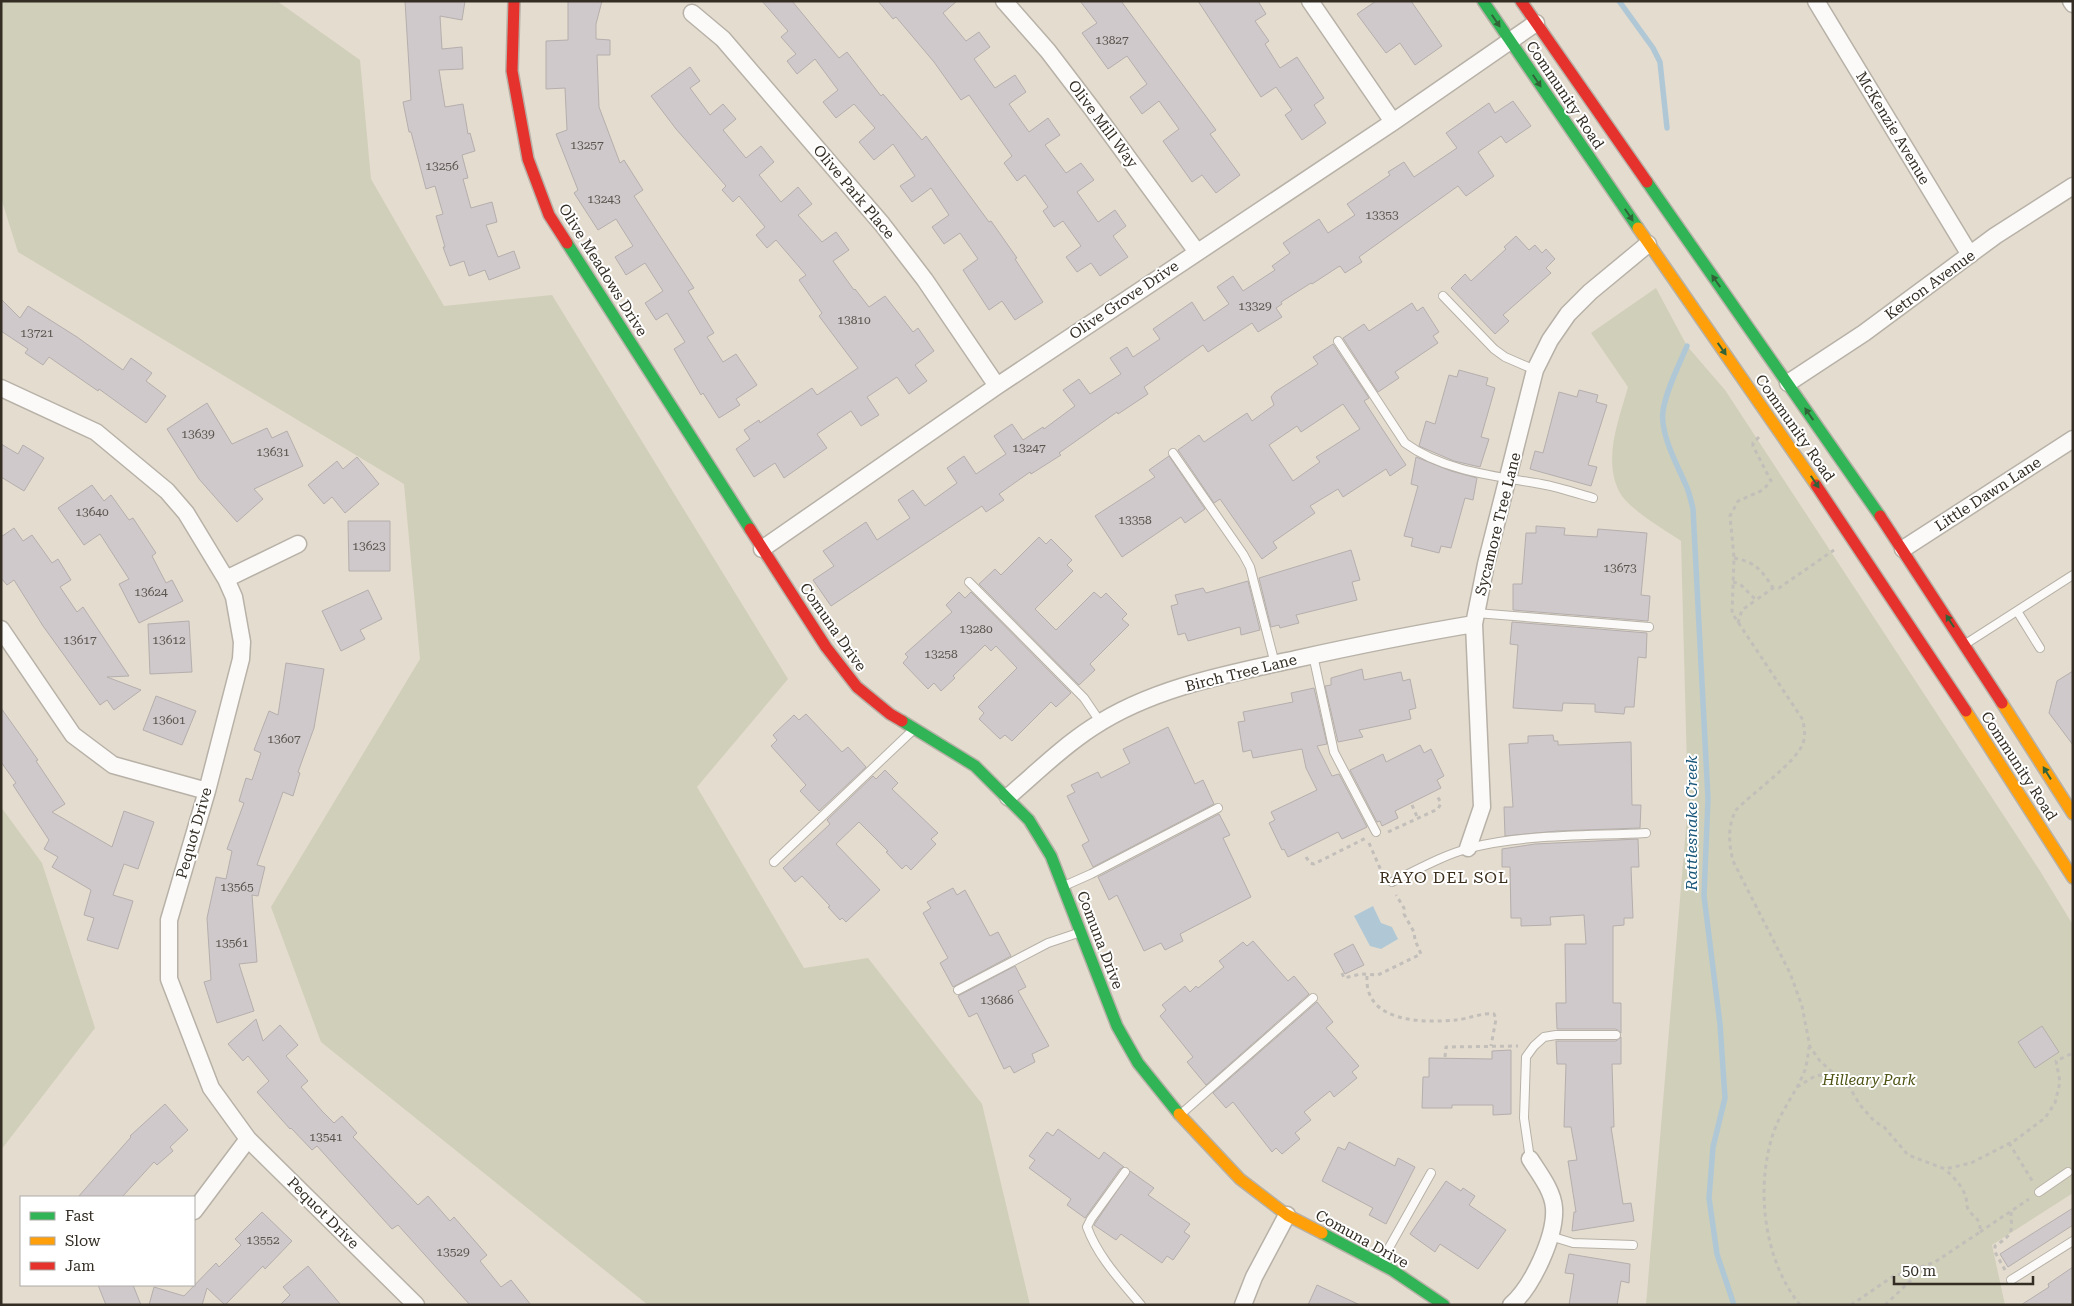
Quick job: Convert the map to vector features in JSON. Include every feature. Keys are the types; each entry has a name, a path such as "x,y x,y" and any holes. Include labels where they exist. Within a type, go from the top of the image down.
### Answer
{"main road":[{"name":"Olive Meadows Drive","path":"514,1 512,71 528,160 549,215 762,549"},
{"name":"Community Road","path":"1483,1 1653,242 1693,307 1874,571 2073,878"},
{"name":"Community Road","path":"1521,1 1742,319 1782,385 1897,553 1965,645 2073,814"},
{"path":"1693,307 1718,324"},
{"path":"1726,314 1742,319"},
{"path":"1794,452 1817,466"},
{"name":"Comuna Drive","path":"762,549 826,647 857,687 890,714 975,766 1029,820 1051,856 1117,1026 1138,1063 1180,1115 1240,1179 1287,1216 1380,1264 1427,1297 1444,1305"},
{"path":"1874,571 1898,584"},
{"path":"1955,652 1965,645"}],"street":[{"name":"Olive Mill Way","path":"1004,1 1048,51 1082,95 1197,252"},
{"path":"1310,1 1393,122"},
{"name":"McKenzie Avenue","path":"1816,1 1970,255"},
{"name":"Olive Park Place","path":"692,14 723,39 882,224 925,280 997,386"},
{"name":"Olive Grove Drive","path":"762,549 997,386 1393,122 1536,23"},
{"name":"Ketron Avenue","path":"1782,385 1864,333 1970,255 2073,186"},
{"name":"Sycamore Tree Lane","path":"1468,848 1482,807 1475,618 1486,564 1509,480 1535,370 1550,340 1568,314 1590,292 1653,242"},
{"name":"Pequot Drive","path":"1,388 96,432 167,491 186,513 226,579 234,597 242,642 242,659 207,791 169,920 169,979 211,1088 248,1139 416,1305"},
{"name":"Little Dawn Lane","path":"1897,553 2073,439"},
{"path":"226,579 298,544"},
{"name":"Birch Tree Lane","path":"1008,797 1055,756 1101,723 1132,706 1173,690 1210,678 1475,618"},
{"path":"1,628 73,735 113,765 207,791"},
{"path":"195,1211 248,1139"},
{"path":"1511,1305 1539,1268 1553,1229 1554,1206 1544,1181 1530,1159"},
{"path":"1243,1305 1254,1277 1287,1216"}],"lane":[{"path":"1443,296 1494,349 1505,357 1535,370"},
{"path":"1338,340 1405,443 1418,453 1438,462 1509,480 1542,484 1593,498"},
{"path":"1173,453 1250,567 1276,664"},
{"path":"1965,645 2073,575"},
{"path":"969,582 1084,698 1101,723"},
{"path":"2017,611 2040,648"},
{"path":"1475,618 1649,627"},
{"path":"1313,656 1334,752 1376,832"},
{"path":"774,862 914,729"},
{"path":"1062,886 1091,874 1218,808"},
{"path":"1392,882 1468,848 1504,840 1646,833"},
{"path":"958,990 1048,943 1080,932"},
{"path":"1180,1115 1313,998"},
{"path":"1530,1159 1524,1118 1526,1057 1544,1037 1556,1035 1616,1035"},
{"path":"1124,1172 1087,1227 1091,1239 1107,1264 1141,1305"},
{"path":"2039,1192 2068,1172"},
{"path":"1380,1264 1431,1173"},
{"path":"1550,1236 1573,1243 1633,1244"},
{"path":"2011,1280 2073,1241"}],"path":[{"path":"1776,426 1753,442 1771,481 1763,490 1742,498 1734,504 1730,516 1734,558 1732,613 1803,720 1806,733 1802,746 1792,758 1736,810 1732,819 1729,845 1733,862 1790,973 1802,1006 1810,1047 1805,1069 1774,1130 1765,1164 1764,1199 1766,1219 1784,1282 1800,1305"},
{"path":"1738,623 1742,610 1773,588 1779,588 1832,551"},
{"path":"1734,558 1747,561 1758,568 1773,588"},
{"path":"1733,582 1740,584 1756,600"},
{"path":"1376,832 1392,832 1438,809 1440,806 1436,794"},
{"path":"1412,805 1418,819"},
{"path":"1306,857 1310,863 1314,864 1366,838 1376,857"},
{"path":"1342,973 1344,978 1355,975 1378,975 1421,954 1414,932 1404,914 1404,908"},
{"path":"1367,976 1366,987 1370,996 1380,1008 1393,1016 1409,1021 1434,1021 1494,1014 1496,1019 1491,1046"},
{"path":"1444,1057 1446,1047 1534,1046"},
{"path":"1810,1047 1820,1061 1850,1088 1860,1105 1874,1121 1884,1127 1908,1155 1945,1169 1957,1181 1966,1196 1967,1207 1977,1217 1980,1232"},
{"path":"1945,1169 1971,1163 2034,1127 2050,1111 2058,1094 2060,1082 2056,1061 2073,1054"},
{"path":"1796,1087 1815,1076 1834,1073"},
{"path":"1851,1305 1892,1277 1928,1264 2039,1192 2009,1143"},
{"path":"2011,1211 2012,1230 2009,1237 1995,1246 1995,1252 2011,1280"},
{"path":"1885,1305 1928,1264"}],"green space":[{"path":"1,1 277,1 360,60 371,179 444,306 552,295 788,679 697,787 804,968 868,958 982,1104 1030,1305 648,1305 321,1042 271,907 420,659 404,484 18,252 1,198"},
{"name":"Hilleary Park","path":"1656,288 1687,346 1725,390 2040,871 2073,925 2073,1193 1992,1245 2005,1305 1646,1305 1688,804 1681,541 1639,513 1620,493 1612,467 1612,454 1617,426 1628,387 1591,333"},
{"path":"1,807 42,863 95,1028 1,1150"}],"water":[{"path":"1373,906 1381,923 1392,927 1398,939 1381,949 1370,946 1354,916"}],"building":[{"path":"405,1 465,1 462,20 440,16 442,49 462,47 463,69 439,70 445,107 463,104 468,134 470,133 475,151 462,155 468,178 463,179 471,208 492,202 497,222 486,225 498,257 514,251 520,268 489,280 485,270 469,276 464,261 450,266 443,247 445,247 436,216 443,214 435,186 426,189 411,132 409,132 403,102 411,100"},
{"path":"568,1 602,1 596,24 596,39 610,40 610,55 597,55 599,107 620,163 624,160 643,190 634,196 694,288 688,291 714,333 707,337 723,362 736,354 757,385 736,399 740,405 719,418 703,393 701,395 674,349 685,342 667,313 656,320 645,303 663,291 645,263 626,275 615,257 633,246 616,219 598,230 574,193 578,190 556,134 567,130 565,88 546,89 546,41 568,40"},
{"path":"762,1 792,1 839,58 847,52 881,96 883,94 922,140 926,136 989,222 991,221 1017,258 1015,259 1043,302 1015,320 1002,301 989,310 963,270 978,259 960,233 944,244 932,227 949,215 931,188 912,202 900,186 915,176 893,144 874,160 859,142 875,128 854,104 836,118 823,102 838,90 815,59 797,74 787,61 796,54 781,37 788,31"},
{"path":"878,1 957,1 943,13 966,41 979,32 990,47 974,59 995,88 1015,75 1026,92 1009,104 1029,132 1048,118 1060,135 1045,145 1066,173 1081,163 1094,180 1077,192 1098,222 1115,210 1126,226 1113,236 1128,257 1100,276 1091,263 1077,272 1066,257 1081,246 1063,221 1054,227 1043,211 1048,207 1025,175 1017,181 1004,163 1012,156 969,95 961,100 934,62 896,17 893,19"},
{"path":"1080,1 1121,1 1216,130 1210,134 1240,175 1216,193 1202,175 1192,182 1163,141 1179,129 1159,101 1142,114 1130,97 1147,84 1127,56 1108,69 1082,33 1097,23"},
{"path":"1198,1 1258,1 1266,14 1255,21 1269,41 1265,44 1280,68 1297,57 1324,98 1314,105 1326,123 1302,140 1285,115 1292,110 1276,87 1261,97"},
{"path":"1376,1 1411,1 1442,46 1415,65 1400,43 1386,53 1357,14"},
{"path":"690,67 700,81 690,88 710,115 723,104 736,119 723,130 746,158 761,146 774,162 759,175 781,202 798,187 812,204 798,215 822,242 836,232 849,250 833,261 854,290 869,307 885,296 913,332 918,328 934,351 915,365 927,381 909,394 897,377 867,397 879,415 861,426 851,411 817,434 827,448 784,478 775,463 754,477 736,449 750,439 744,430 759,420 760,423 812,388 817,395 858,368 819,316 822,313 799,280 806,275 776,240 767,248 756,235 765,227 739,196 733,202 722,190 726,186 676,129 651,96"},
{"path":"1513,101 1531,126 1506,143 1501,136 1478,152 1494,176 1466,196 1458,186 1359,257 1362,262 1345,273 1340,266 1281,302 1282,304 1276,308 1282,317 1258,332 1252,323 1208,352 1203,345 1144,387 1148,394 1118,414 1117,412 1059,453 1061,455 1031,474 1030,472 999,494 1004,500 986,512 982,506 831,606 813,580 834,566 823,551 866,522 877,540 910,518 898,500 913,490 925,506 957,483 947,468 964,456 976,474 1006,454 994,436 1012,424 1023,440 1043,427 1044,429 1075,406 1063,390 1079,379 1090,394 1121,374 1110,358 1127,347 1133,357 1160,339 1153,329 1192,302 1204,321 1229,304 1217,287 1233,276 1243,291 1275,270 1272,266 1290,253 1283,243 1319,219 1328,233 1355,215 1347,204 1390,175 1388,172 1404,162 1414,177 1457,148 1446,133 1489,103 1495,113"},
{"path":"1516,236 1529,250 1535,245 1542,253 1546,249 1555,259 1546,268 1551,273 1503,315 1509,321 1495,334 1451,288 1465,274 1471,281 1506,249 1504,247"},
{"path":"1,299 20,318 28,306 77,337 123,370 131,358 152,373 146,381 166,396 146,423 99,389 98,391 49,357 43,365 25,353 28,349 1,331"},
{"path":"1412,303 1417,311 1423,307 1439,332 1433,336 1438,343 1395,372 1399,378 1378,392 1343,338 1364,324 1369,331"},
{"path":"1333,344 1369,398 1364,401 1406,465 1390,476 1386,469 1343,497 1338,489 1310,506 1315,513 1273,542 1277,548 1262,559 1220,499 1214,503 1178,450 1199,435 1204,442 1247,413 1252,421 1274,405 1271,397 1275,392 1318,364 1313,357","holes":["1343,404 1360,429 1316,457 1320,462 1293,481 1269,445 1297,426 1301,432"]},
{"path":"1459,370 1488,378 1486,385 1495,388 1481,437 1489,439 1480,467 1454,461 1419,446 1426,421 1435,424 1449,375 1457,377"},
{"path":"1579,390 1598,395 1596,402 1607,405 1588,465 1597,467 1591,486 1530,469 1535,451 1543,453 1559,392 1577,397"},
{"path":"207,403 232,444 267,428 272,438 287,431 303,466 254,489 263,499 237,522 199,479 167,429"},
{"path":"1,444 18,454 23,445 44,458 24,491 1,477"},
{"path":"1169,456 1205,509 1185,523 1181,517 1122,557 1095,516 1155,477 1149,470"},
{"path":"357,457 379,484 345,513 332,497 324,504 308,485 337,461 343,469"},
{"path":"1416,457 1451,471 1477,478 1473,500 1465,498 1451,548 1441,546 1439,553 1411,546 1413,538 1404,536 1418,486 1411,484"},
{"path":"92,485 104,501 111,495 129,520 133,518 156,553 152,556 166,583 172,580 183,601 139,623 119,584 129,579 100,534 84,545 58,508"},
{"path":"348,521 390,521 390,571 349,571"},
{"path":"1536,526 1565,528 1564,535 1597,537 1598,529 1647,533 1641,595 1650,596 1648,621 1513,610 1513,584 1522,584 1526,533 1536,533"},
{"path":"14,528 23,541 32,535 52,563 58,559 71,580 60,587 77,612 83,607 129,676 107,677 141,690 114,710 107,700 100,705 43,626 14,580 7,585 1,578 1,537"},
{"path":"1039,537 1046,544 1051,539 1072,560 1067,565 1073,571 1035,609 1056,630 1094,592 1101,598 1106,593 1127,614 1122,619 1129,625 1090,664 1095,670 1079,685 979,584 995,569 1001,575"},
{"path":"1351,550 1360,580 1352,582 1357,600 1296,615 1299,623 1280,628 1279,625 1271,627 1259,578"},
{"path":"1248,581 1260,630 1241,635 1240,627 1188,641 1185,633 1178,635 1171,606 1178,604 1175,595 1203,588 1206,593"},
{"path":"368,590 382,619 360,630 365,639 341,651 322,611"},
{"path":"959,592 965,598 971,592 1071,693 1056,707 1051,702 1012,741 1005,735 1000,739 979,719 984,713 978,707 1017,668 996,646 991,651 985,645 953,676 955,678 941,691 934,683 928,689 903,663 908,657 905,654 952,612 946,605"},
{"path":"189,621 192,672 150,674 148,624"},
{"path":"1512,622 1647,633 1646,658 1638,657 1634,707 1625,707 1624,714 1595,712 1595,704 1563,703 1562,711 1513,708 1518,645 1510,644"},
{"path":"286,663 324,669 314,728 298,772 300,773 293,796 283,792 257,865 265,867 258,896 252,895 257,962 239,964 254,1011 217,1023 204,982 211,980 207,918 216,877 226,879 232,851 227,849 244,803 239,801 246,778 252,780 261,753 254,750 269,711 278,715"},
{"path":"1362,669 1364,680 1401,672 1403,681 1410,679 1416,708 1409,710 1411,719 1359,730 1363,737 1338,742 1325,686 1331,685 1331,678"},
{"path":"2073,671 2073,745 2049,713 2057,681"},
{"path":"1314,688 1327,744 1317,746 1332,776 1339,774 1367,827 1342,839 1338,832 1288,857 1284,849 1282,850 1269,823 1275,820 1271,812 1317,790 1306,768 1302,749 1253,758 1251,750 1243,752 1238,722 1245,721 1243,712 1293,702 1291,693"},
{"path":"156,696 196,711 182,745 143,730"},
{"path":"1,708 38,760 36,761 65,804 52,812 112,847 124,811 154,822 138,869 124,864 113,895 133,901 118,949 87,940 94,918 84,915 91,890 52,867 58,857 44,849 49,840 13,785 16,783 1,762"},
{"path":"806,714 842,752 848,747 866,767 819,811 800,791 806,785 771,746 777,740 773,735 794,715 799,720"},
{"path":"1168,727 1195,784 1203,780 1214,804 1093,867 1082,845 1089,841 1067,796 1075,792 1071,785 1098,772 1101,778 1130,763 1123,749"},
{"path":"1553,735 1554,741 1558,741 1558,745 1631,742 1632,805 1641,805 1640,828 1557,831 1505,836 1504,807 1513,807 1509,744 1528,743 1528,736"},
{"path":"1420,745 1424,753 1431,749 1444,776 1437,780 1441,788 1395,811 1398,818 1382,826 1380,821 1377,822 1350,770 1383,754 1386,762"},
{"path":"885,770 898,783 892,789 938,833 931,839 936,844 911,870 906,865 902,869 886,852 888,851 859,822 836,844 880,890 846,922 842,918 840,920 828,907 830,906 802,876 795,882 783,868 830,824 827,820 873,776 876,779"},
{"path":"1219,814 1230,835 1223,838 1251,897 1180,934 1183,941 1165,950 1161,943 1144,951 1117,895 1109,900 1098,877"},
{"path":"1638,839 1639,867 1631,867 1633,918 1624,918 1624,925 1613,926 1613,1003 1621,1003 1621,1033 1616,1029 1557,1029 1556,1003 1566,1003 1565,944 1586,944 1584,915 1550,917 1551,925 1521,926 1521,918 1511,918 1510,867 1502,867 1502,849 1535,844"},
{"path":"953,888 957,895 965,890 990,936 998,932 1011,956 953,987 940,963 948,958 923,913 931,908 927,902"},
{"path":"1253,941 1288,981 1294,976 1309,994 1206,1085 1187,1062 1193,1057 1160,1016 1166,1010 1162,1005 1185,986 1190,992 1196,986 1198,988 1224,967 1219,961 1243,942 1247,946"},
{"path":"1353,944 1364,965 1345,974 1334,954"},
{"path":"1015,966 1026,987 1018,991 1049,1046 1032,1054 1035,1062 1014,1073 1010,1066 1004,1069 977,1013 969,1017 958,996"},
{"path":"1317,1002 1333,1022 1326,1028 1359,1066 1352,1072 1357,1078 1334,1097 1330,1091 1304,1112 1311,1120 1295,1133 1300,1139 1282,1154 1276,1148 1272,1152 1233,1102 1226,1108 1213,1093"},
{"path":"256,1019 263,1041 280,1025 298,1045 286,1056 308,1081 301,1087 322,1111 334,1123 342,1116 357,1133 353,1137 418,1205 428,1196 450,1221 454,1217 487,1255 480,1261 501,1287 511,1280 531,1305 470,1305 398,1225 392,1229 317,1146 312,1150 290,1129 257,1092 269,1081 248,1056 243,1061 228,1044"},
{"path":"2042,1026 2059,1052 2035,1068 2018,1042"},
{"path":"1621,1037 1621,1064 1612,1064 1614,1127 1611,1127 1623,1204 1631,1203 1634,1221 1572,1231 1574,1212 1576,1212 1568,1161 1577,1160 1571,1127 1564,1127 1566,1064 1557,1064 1556,1041 1616,1041"},
{"path":"1511,1050 1511,1114 1493,1115 1493,1105 1452,1105 1452,1108 1422,1108 1423,1077 1429,1077 1429,1058 1492,1059 1492,1051"},
{"path":"165,1104 188,1130 170,1147 173,1151 157,1165 154,1162 123,1196 79,1196 131,1137"},
{"path":"1058,1129 1099,1159 1104,1152 1124,1167 1120,1169 1085,1218 1067,1205 1071,1199 1029,1168 1035,1160 1029,1156 1047,1132 1053,1136"},
{"path":"1349,1142 1395,1166 1398,1158 1415,1167 1386,1224 1369,1215 1373,1208 1322,1181 1338,1147 1345,1150"},
{"path":"1130,1171 1154,1188 1148,1195 1190,1224 1184,1232 1190,1236 1173,1260 1167,1256 1162,1263 1121,1234 1116,1240 1094,1225"},
{"path":"1446,1181 1461,1191 1463,1188 1475,1196 1469,1205 1506,1230 1478,1269 1440,1244 1435,1252 1410,1234"},
{"path":"2073,1208 2073,1225 2008,1267 2000,1254"},
{"path":"262,1212 292,1241 265,1269 263,1266 225,1305 207,1288 202,1305 149,1305 154,1287 184,1296 216,1263 219,1267 241,1245 235,1239"},
{"path":"1569,1254 1630,1264 1629,1283 1621,1281 1617,1305 1569,1305 1574,1274 1565,1273"},
{"path":"308,1266 341,1305 280,1305 290,1295 283,1287"},
{"path":"2073,1267 2073,1305 2021,1305 2049,1287 2048,1284"},
{"path":"1317,1285 1360,1305 1308,1305"},
{"path":"98,1286 133,1286 141,1305 106,1305"}],"waterway":[{"name":"Rattlesnake Creek","path":"1619,1 1653,48 1660,62 1667,128"},
{"name":"Rattlesnake Creek","path":"1687,346 1667,395 1663,420 1666,438 1688,489 1693,509 1708,799 1704,896 1720,1024 1725,1098 1713,1147 1709,1198 1717,1254 1734,1305"}],"traffic: fast":[{"path":"1483,1 1638,228"},
{"path":"1647,182 1880,516"},
{"path":"567,243 750,529"},
{"path":"902,721 975,766 1029,820 1051,856 1117,1026 1138,1063 1179,1114"},
{"path":"1322,1233 1392,1270 1444,1305"}],"traffic: slow":[{"path":"1638,228 1816,485"},
{"path":"2002,703 2073,814"},
{"path":"1966,711 2073,878"},
{"path":"1179,1114 1240,1179 1287,1215 1322,1233"}],"traffic: jam":[{"path":"514,1 512,71 528,159 549,215 567,243"},
{"path":"1521,1 1647,182"},
{"path":"1816,485 1966,711"},
{"path":"1880,516 2002,703"},
{"path":"750,529 826,647 857,687 890,714 902,721"}],"district":[{"name":"RAYO DEL SOL","path":"1444,877"}]}
